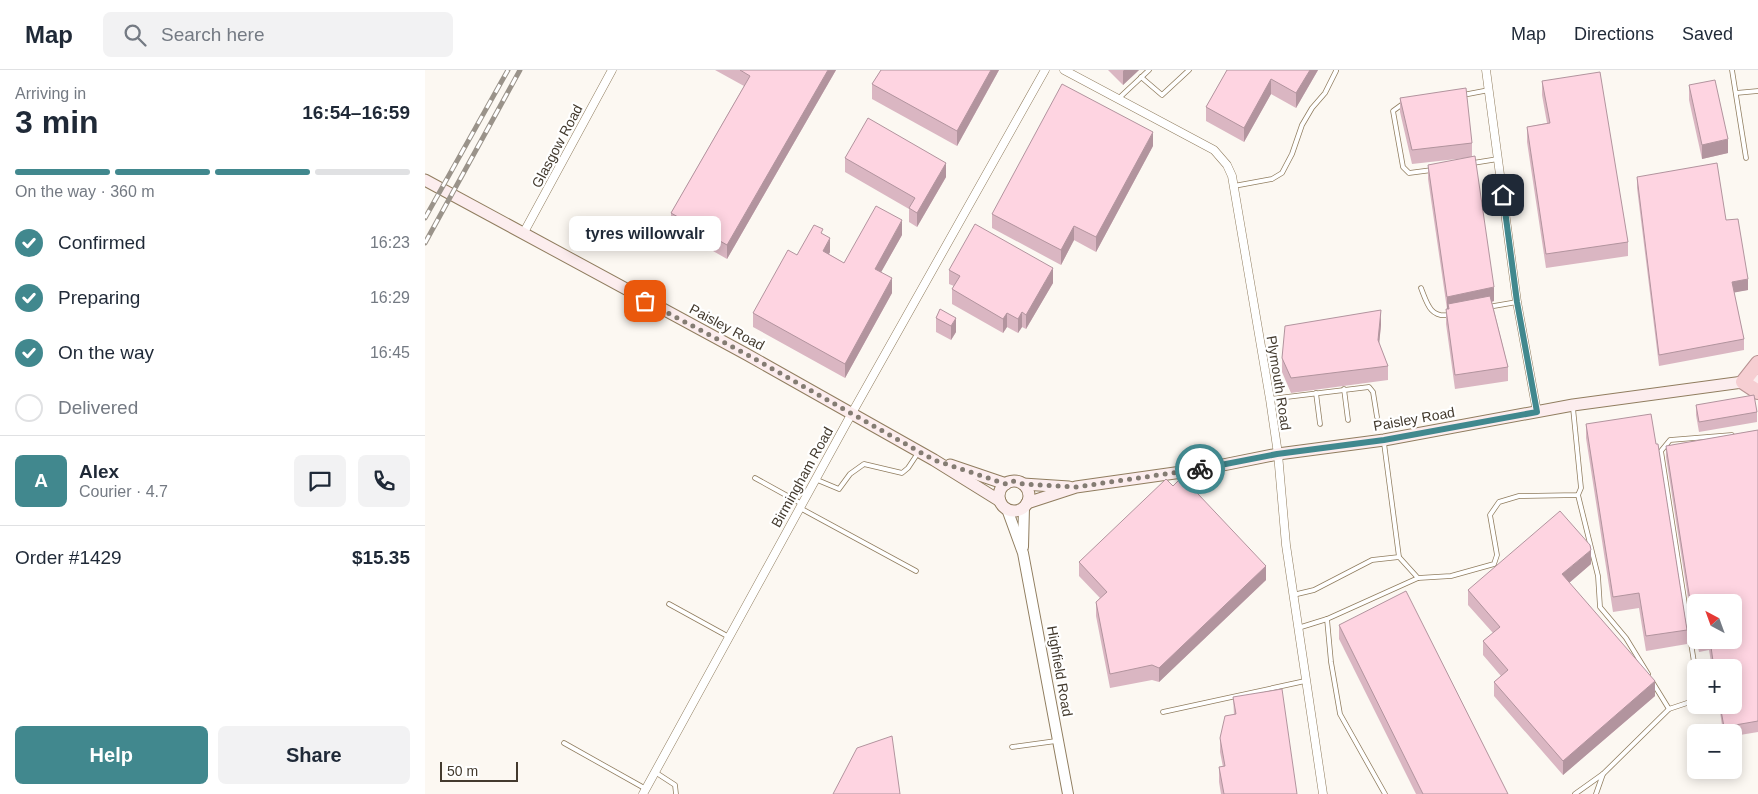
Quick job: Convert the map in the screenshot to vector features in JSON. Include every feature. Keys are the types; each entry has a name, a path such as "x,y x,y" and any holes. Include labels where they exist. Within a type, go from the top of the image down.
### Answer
{"highway":[{"path":"1758,363 1743,382 1758,392"}],"main road":[{"name":"Paisley Road","path":"427,182 919,451 1003,505"},
{"name":"Paisley Road","path":"1025,505 1076,487 1203,468 1277,454 1384,440 1573,406 1758,380"},
{"name":"Paisley Road","path":"934,460 1006,484"},
{"path":"1013,481 1023,484 1029,495 1025,505 1016,511 1003,505 1000,491 1006,484 1013,481"},
{"name":"Paisley Road","path":"1023,484 1076,487"}],"street":[{"name":"Glasgow Road","path":"523,234 612,70"},
{"name":"Birmingham Road","path":"644,792 851,413 1045,70"},
{"name":"Plymouth Road","path":"1064,70 1214,150 1227,165 1234,186 1269,399 1293,595 1323,794"},
{"path":"1486,70 1517,302 1537,412"},
{"name":"Highfield Road","path":"1003,505 1023,553 1068,794"},
{"name":"Highfield Road","path":"1023,553 1025,505"}],"lane":[{"path":"1118,99 1149,70"},
{"path":"1141,78 1162,95 1189,70"},
{"path":"1732,70 1746,158"},
{"path":"1234,186 1272,179 1282,173 1292,154 1302,125 1312,108 1325,94 1336,71"},
{"path":"1457,96 1489,90"},
{"path":"1736,93 1758,91"},
{"path":"1410,102 1400,104 1393,111 1403,167 1409,173 1440,168"},
{"path":"1469,164 1498,159"},
{"path":"1421,288 1429,309 1434,314 1440,316 1451,314"},
{"path":"1479,309 1517,302"},
{"path":"1269,399 1369,387 1373,392 1377,417"},
{"path":"1344,390 1348,420"},
{"path":"1316,393 1320,424"},
{"path":"1573,406 1581,488 1579,495 1598,576 1600,607 1626,638 1669,709"},
{"path":"1694,659 1661,451 1670,440 1739,434"},
{"path":"1384,440 1399,557 1419,578"},
{"path":"815,479 839,489 851,474 864,464 902,473 909,468 919,451"},
{"path":"755,478 916,571"},
{"path":"1298,628 1327,619 1419,578 1451,576 1494,564 1497,555 1490,515 1499,502 1519,496 1579,495"},
{"path":"1293,595 1314,590 1373,560 1399,557"},
{"path":"669,604 729,637"},
{"path":"1327,619 1331,662 1340,714 1385,794"},
{"path":"1163,712 1241,693 1305,682"},
{"path":"1575,794 1603,774 1669,709 1687,703"},
{"path":"1012,747 1058,740"},
{"path":"563,743 644,792"},
{"path":"655,772 675,785 676,794"},
{"path":"1596,794 1603,774"}],"building":[{"path":"740,70 828,70 727,245 671,213 750,76"},
{"path":"881,70 991,70 957,131 872,84"},
{"path":"1227,70 1310,70 1296,93 1271,79 1244,128 1206,107"},
{"path":"1600,72 1628,242 1546,254 1527,127 1550,123 1542,81"},
{"path":"1715,80 1728,139 1702,145 1689,85"},
{"path":"1062,84 1153,132 1096,237 1074,226 1061,250 992,214"},
{"path":"1466,88 1472,143 1412,150 1400,98"},
{"path":"868,118 946,163 917,213 909,208 915,198 845,158"},
{"path":"1475,156 1494,287 1447,297 1428,165"},
{"path":"1717,163 1726,220 1738,219 1748,279 1732,282 1744,339 1659,355 1637,177"},
{"path":"876,206 902,220 875,269 892,278 845,364 753,313 788,250 797,255 814,225 823,229 821,233 830,238 823,251 844,263"},
{"path":"975,224 1053,268 1026,315 1022,312 1018,319 1007,313 1003,319 952,289 960,276 949,270"},
{"path":"1490,296 1508,367 1455,375 1446,309 1449,309 1448,304"},
{"path":"940,309 956,318 951,326 936,318"},
{"path":"1381,310 1378,340 1388,366 1291,378 1282,358 1285,326"},
{"path":"1754,395 1757,412 1699,422 1696,405"},
{"path":"1651,414 1656,444 1658,444 1687,630 1646,636 1639,593 1613,597 1586,424"},
{"path":"1758,430 1758,721 1741,724 1723,724 1722,714 1742,714 1742,659 1713,659 1711,649 1743,649 1743,594 1689,594 1666,446"},
{"path":"1182,477 1266,566 1159,668 1152,665 1110,674 1096,602 1107,592 1079,562 1166,479 1173,486"},
{"path":"1560,511 1590,545 1591,550 1562,574 1655,681 1563,761 1494,682 1508,670 1483,641 1500,627 1468,590"},
{"path":"1406,591 1508,794 1423,794 1339,625"},
{"path":"1282,689 1297,794 1224,794 1219,767 1225,766 1220,738 1225,716 1236,714 1233,697"},
{"path":"892,736 900,794 833,794 857,748"}],"railway":[{"path":"425,218 508,70"},
{"path":"425,243 520,70"}],"way so far":[{"path":"645,301 746,354 934,460 1006,484 1016,481 1023,484 1076,487 1200,469"}],"place":[{"name":"tyres willowvalr","path":"645,301"}],"route":[{"path":"1200,469 1277,454 1384,440 1537,412 1517,302 1503,195"}]}
